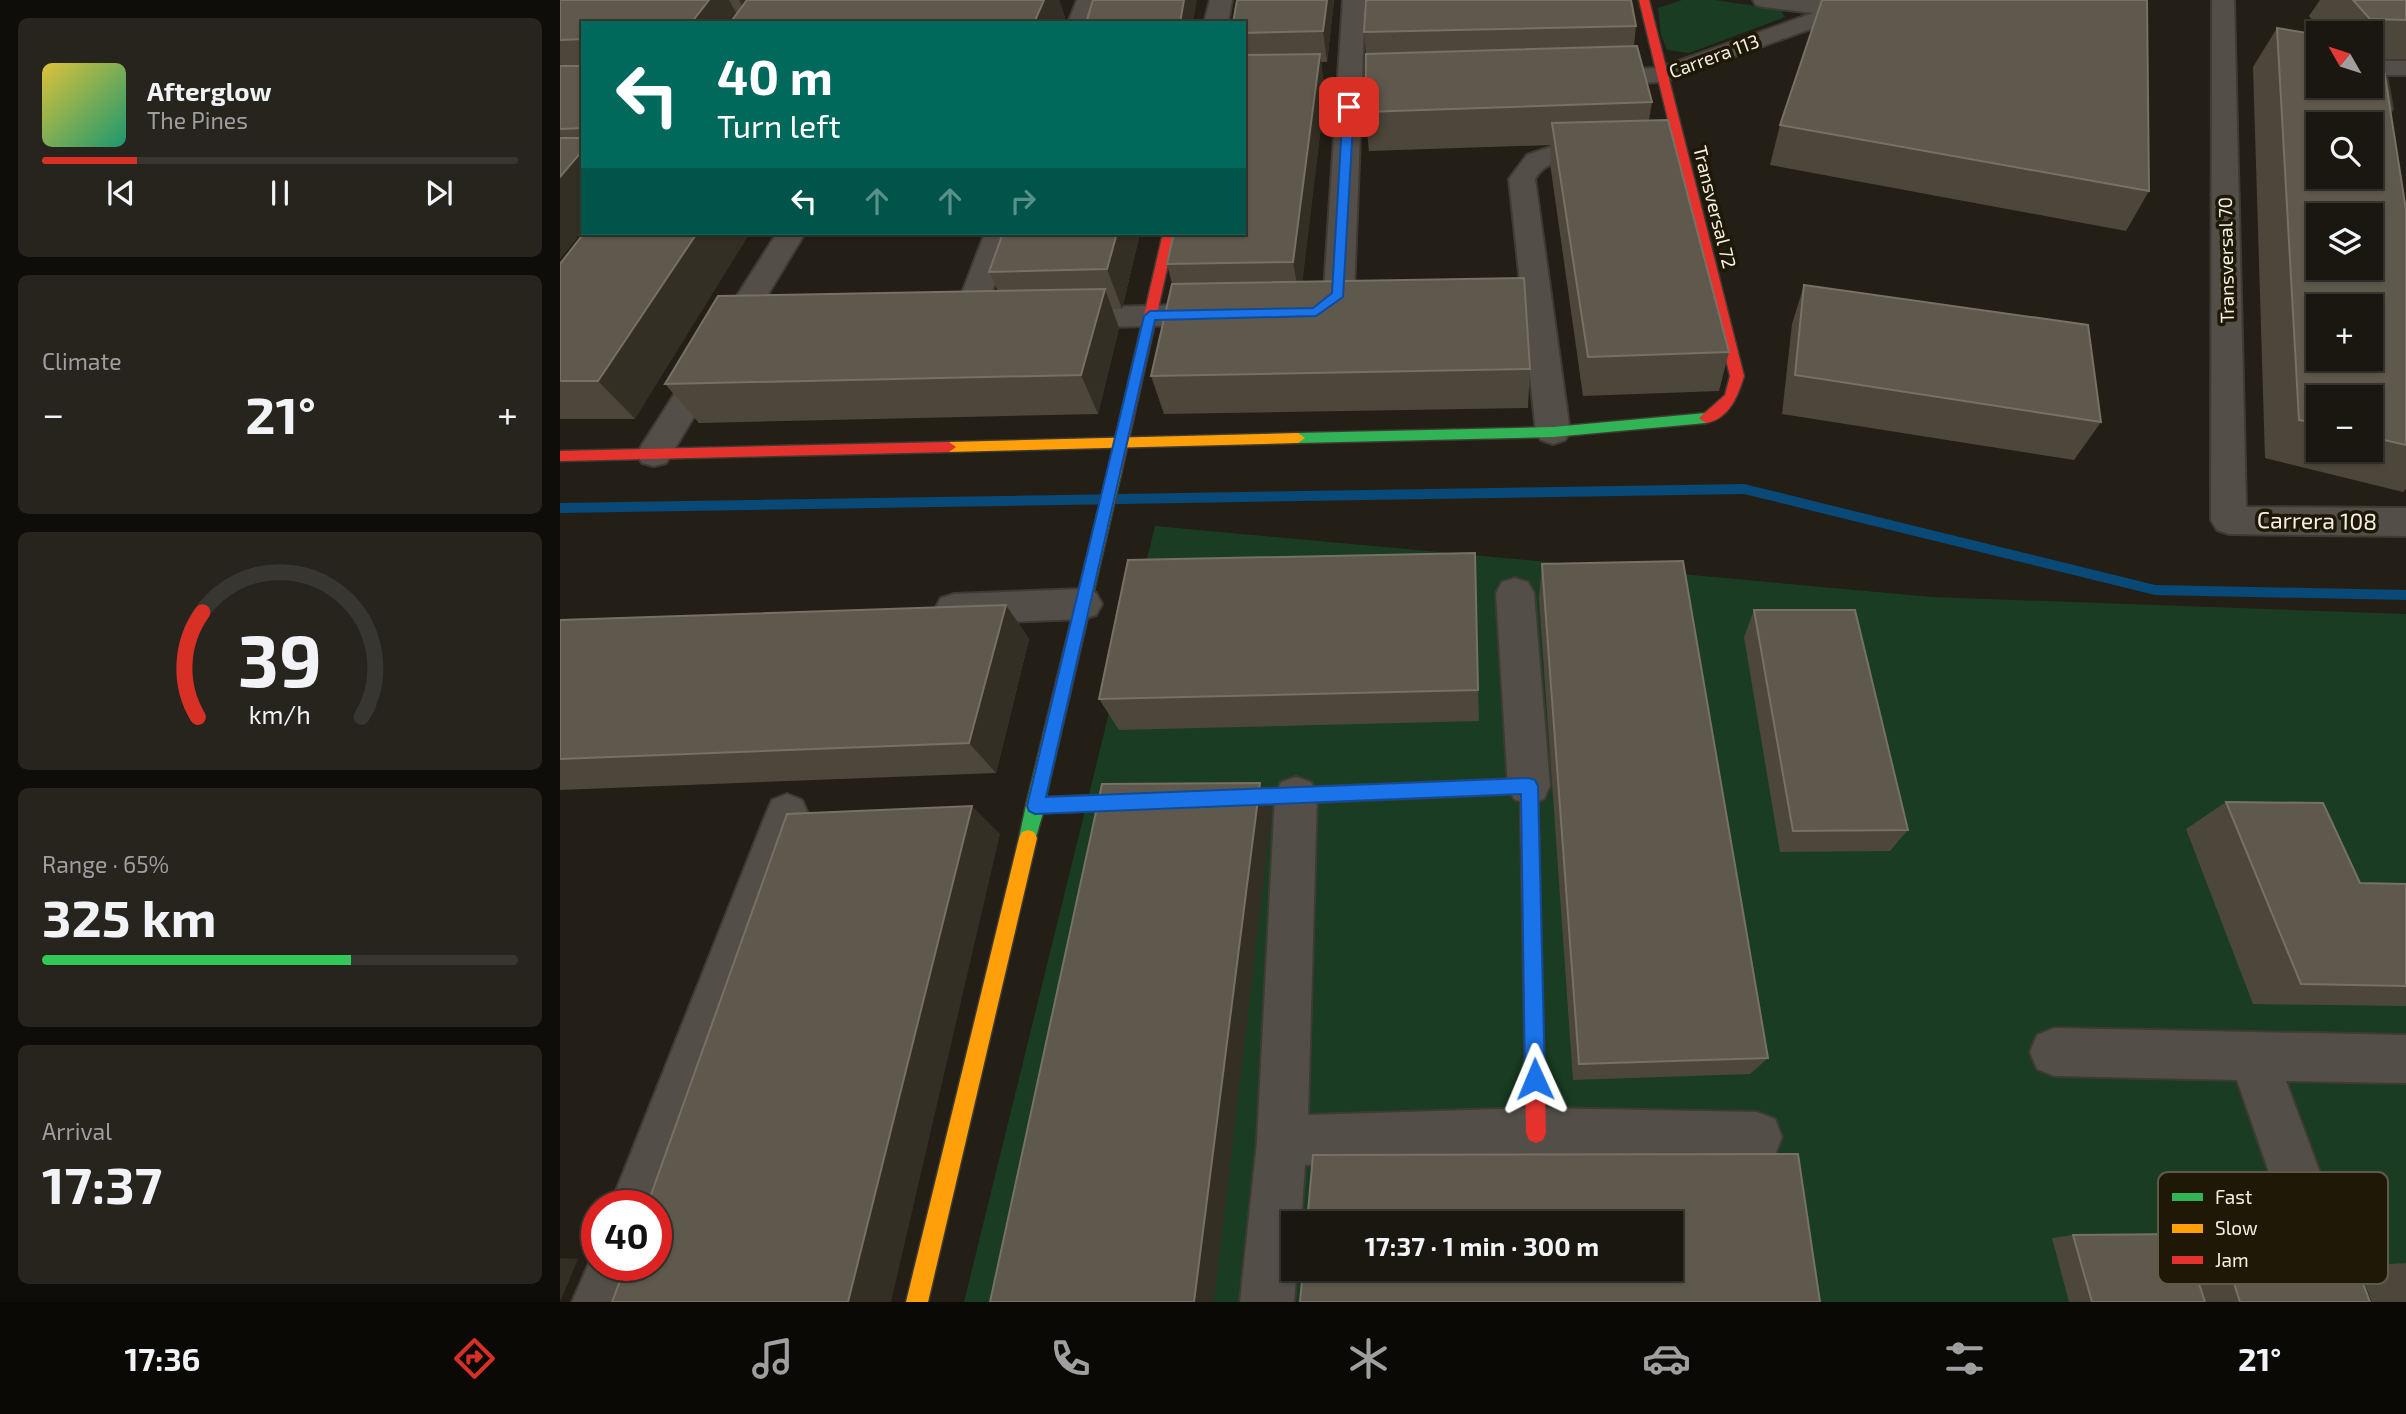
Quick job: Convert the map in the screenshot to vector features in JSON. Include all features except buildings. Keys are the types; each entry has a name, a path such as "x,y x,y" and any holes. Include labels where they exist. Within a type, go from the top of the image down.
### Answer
{"street":[{"path":"1080,21 1088,0"},
{"path":"1216,21 1221,0"},
{"path":"1274,313 1316,312 1339,294 1337,81 1354,0"},
{"name":"Transversal 72","path":"1553,432 1712,417 1731,397 1737,376 1679,152 1644,0"},
{"name":"Carrera 113","path":"1764,0 1815,3 1843,10"},
{"name":"Carrera 113","path":"1567,77 1662,75 1843,10 1927,0"},
{"name":"Transversal 70","path":"2223,0 2229,520"},
{"path":"2384,137 2373,68 2406,68"},
{"path":"1337,81 1377,80"},
{"path":"560,456 1553,432 1522,179 1527,167 1544,154 1679,152"},
{"path":"654,454 791,235"},
{"path":"998,235 972,306 973,316 982,320 1219,314"},
{"path":"918,1302 1122,443 1169,235"},
{"name":"Carrera 108","path":"2229,520 2406,523"},
{"path":"1515,593 1529,786 1536,1133"},
{"path":"918,610 1083,604"},
{"path":"1200,799 1529,786"},
{"path":"1267,1302 1282,1141 1296,796"},
{"path":"1035,806 1159,801"},
{"path":"642,1190 787,814"},
{"path":"2054,1052 2406,1059"},
{"path":"2253,1056 2294,1172"},
{"path":"1282,1141 1536,1133 1757,1137"},
{"path":"599,1302 607,1281"},
{"path":"2335,1284 2341,1302"}],"green space":[{"path":"1682,0 1715,0 1781,10 1785,17 1689,53 1667,50 1661,35 1658,8"},
{"path":"1155,526 1932,597 2406,614 2406,1302 964,1302"}],"waterway":[{"path":"560,508 1744,489 2155,590 2406,595"}],"traffic: fast":[{"path":"1298,438 1553,432 1706,418"},
{"path":"1028,838 1115,470"},
{"path":"1212,799 1529,786 1529,793"},
{"path":"1035,805 1149,801"}],"traffic: slow":[{"path":"949,447 1298,438"},
{"path":"917,1302 1028,838"}],"traffic: jam":[{"path":"1644,0 1737,376 1731,397 1712,417 1706,418"},
{"path":"1115,470 1169,235"},
{"path":"560,456 949,447"},
{"path":"1529,793 1536,1133"}],"route":[{"path":"1349,107 1339,294 1316,312 1150,316 1035,806 1529,786 1535,1079"}]}
